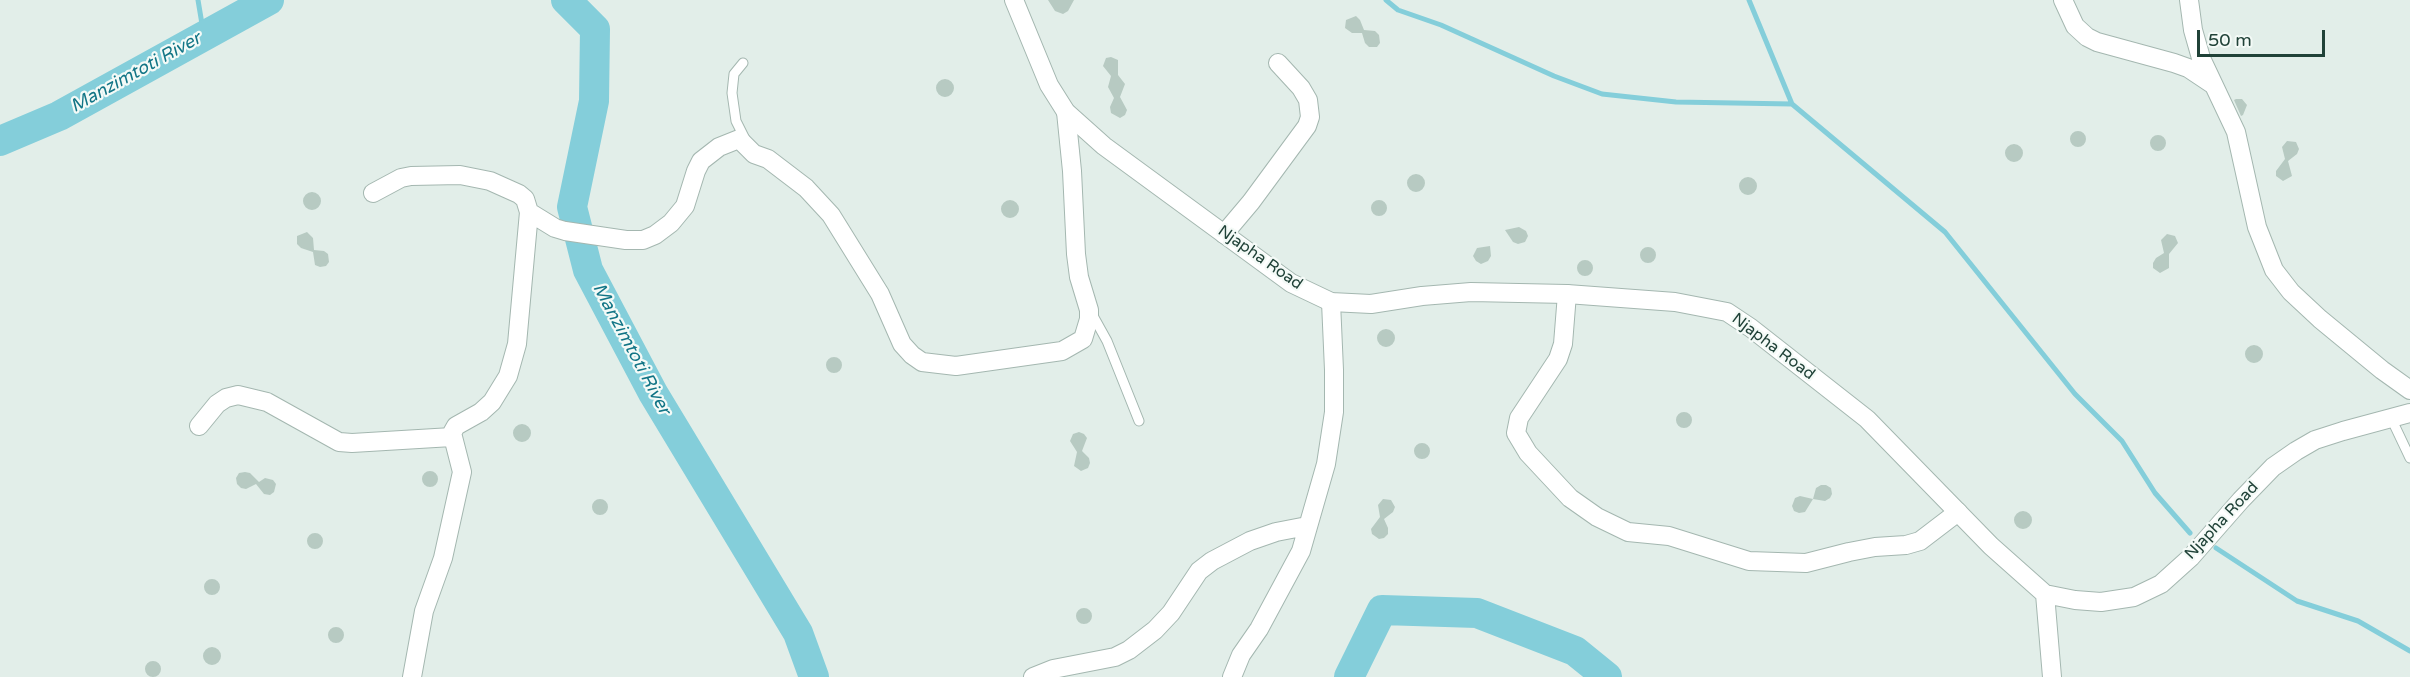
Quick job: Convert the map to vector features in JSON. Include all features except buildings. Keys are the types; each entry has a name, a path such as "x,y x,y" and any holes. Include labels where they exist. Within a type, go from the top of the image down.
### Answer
{"street":[{"name":"Njapha Road","path":"1014,0 1048,85 1066,112 1104,146 1291,283 1331,302 1371,304 1422,296 1471,292 1567,294 1675,302 1727,312 1867,418 1991,546 2045,594 2074,600 2101,602 2134,597 2161,585 2191,557 2273,467 2314,440 2410,413"},
{"path":"2063,0 2075,26 2087,37 2097,42 2181,66 2214,85"},
{"path":"2188,0 2201,58 2236,132 2257,227 2274,270 2291,292 2320,320 2410,390"},
{"path":"1224,234 1251,202 1307,126 1310,117 1308,100 1301,88 1278,63"},
{"path":"530,212 565,231 643,240 655,235 671,223 685,206 701,161 719,147 739,139 754,154 768,159 806,188 831,215 880,294 902,344 922,363 956,366 1062,351 1083,339 1088,326 1089,310 1078,277 1066,112"},
{"path":"373,194 401,178 460,175 490,181 519,194 525,199 530,212 517,344 508,376 492,402 481,412 456,426 452,437 460,456 462,471 443,558 424,611 412,677"},
{"path":"1567,294 1563,344 1558,359 1519,418 1516,433 1528,453 1570,498 1597,517 1628,532 1669,536 1749,561 1806,563 1875,547 1906,545 1920,541 1958,512"},
{"path":"1232,677 1241,655 1259,629 1301,551 1326,464 1334,412 1331,302"},
{"path":"199,426 217,404 226,398 238,395 267,402 339,441 352,443 452,437"},
{"path":"1033,677 1053,669 1115,657 1129,650 1172,613 1192,581 1212,561 1250,541 1276,532 1307,526"},
{"path":"2045,594 2052,677"}],"lane":[{"path":"743,63 734,74 732,82 733,107 738,128 754,154"},
{"path":"1089,310 1107,341 1139,421"},
{"path":"2391,418 2410,458"}],"waterway":[{"path":"198,0 204,36"},
{"name":"Manzimtoti River","path":"0,141 59,116 269,0"},
{"name":"Manzimtoti River","path":"566,0 595,29 594,101 572,207 588,270 653,393 798,633 814,677"},
{"path":"1386,0 1398,10 1441,25 1554,76 1602,94 1676,102 1792,104 1945,232 2075,394 2122,441 2155,493 2190,533"},
{"path":"1749,0 1792,104"},
{"path":"2216,548 2297,601 2358,621 2410,651"},
{"name":"Manzimtoti River","path":"1349,677 1382,610 1477,613 1575,651 1607,677"}]}
